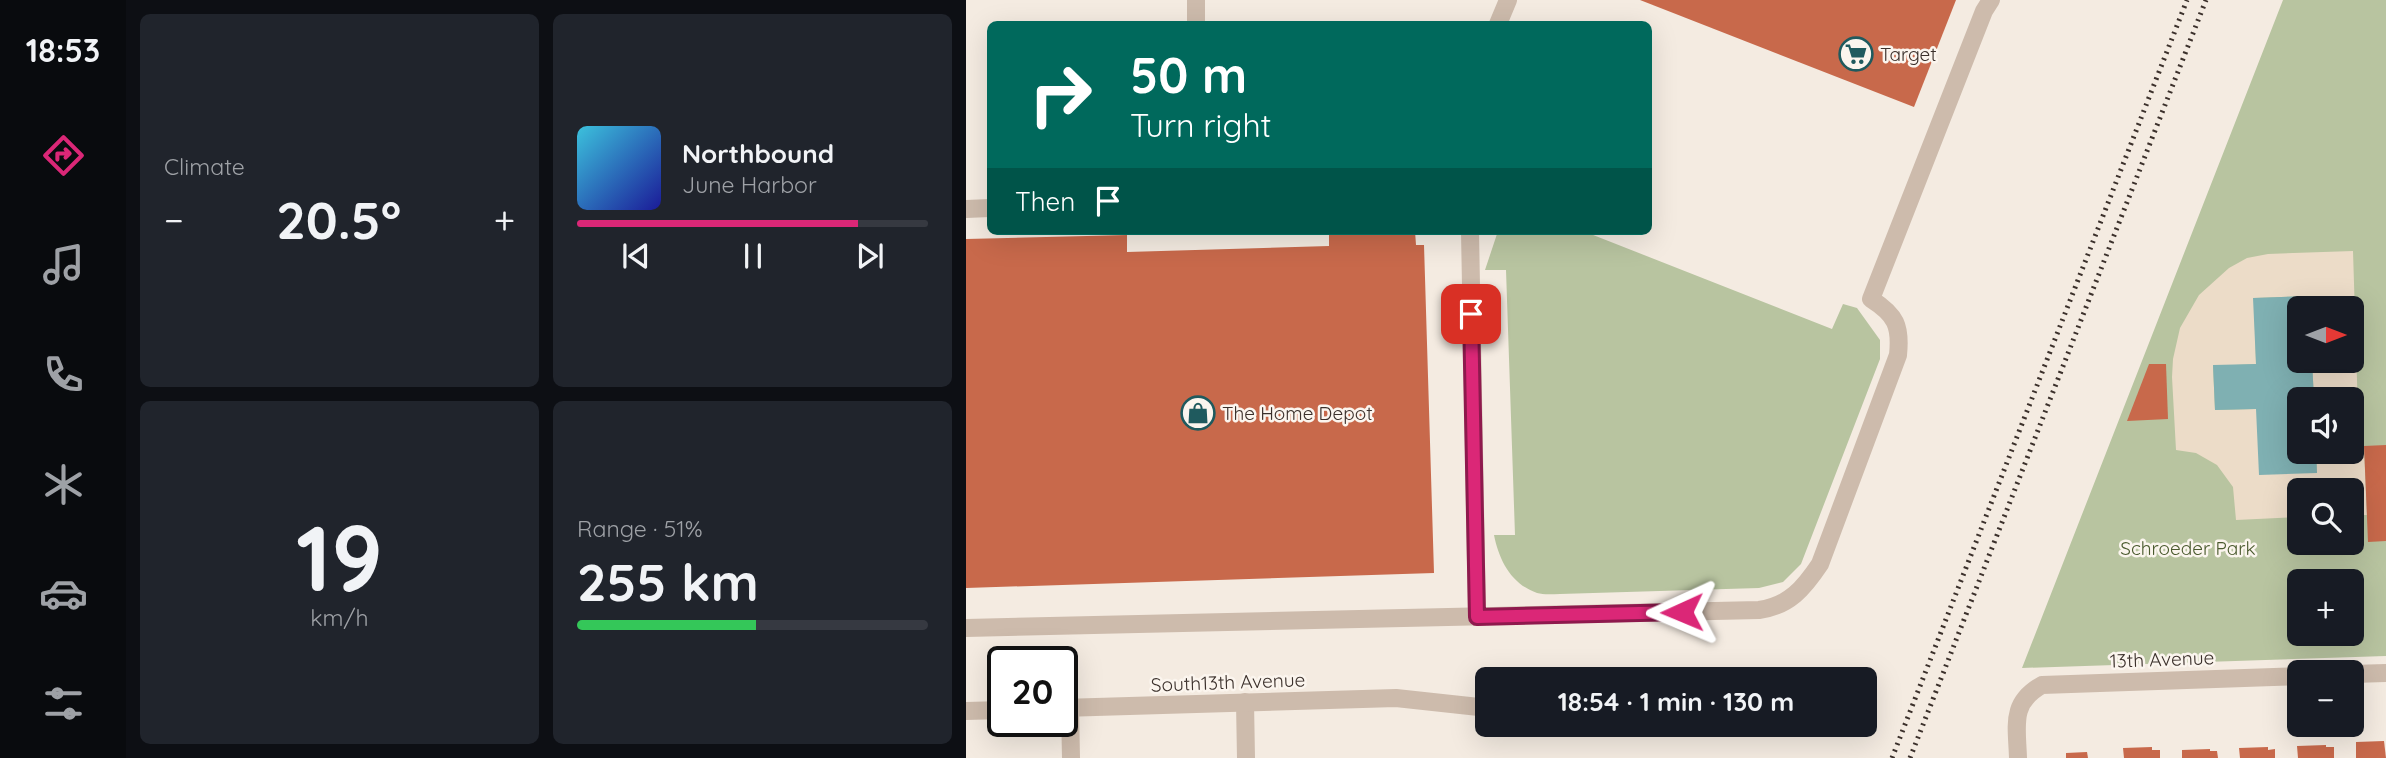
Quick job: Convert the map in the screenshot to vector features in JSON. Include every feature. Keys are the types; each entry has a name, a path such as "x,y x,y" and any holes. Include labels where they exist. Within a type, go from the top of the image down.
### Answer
{"street":[{"path":"1196,0 1196,21"},
{"path":"1498,21 1508,0"},
{"path":"966,628 1776,608 1802,589 1821,564 1898,355 1900,338 1896,321 1885,308 1871,299 1984,11 1991,0"},
{"path":"966,209 987,208"},
{"path":"1470,235 1477,617"},
{"path":"2364,674 2386,673"},
{"name":"13th Avenue","path":"2018,758 2019,706 2028,693 2042,685 2287,676"},
{"name":"South13th Avenue","path":"1078,708 1396,698 1475,707"},
{"path":"1245,702 1246,758"},
{"path":"966,711 987,710"},
{"path":"1069,737 1071,758"}],"green space":[{"name":"Schroeder Park","path":"2283,0 2386,0 2386,656 2022,668"},
{"path":"1497,235 1593,235 1832,329 1843,304 1857,308 1880,340 1880,359 1801,564 1783,582 1759,588 1548,594 1537,593 1520,584 1503,562 1494,535 1515,535 1506,270 1485,270"}],"shaded area":[{"path":"2353,251 2354,296 2254,298 2256,364 2213,366 2215,410 2256,409 2287,442 2287,464 2308,464 2317,473 2317,464 2364,464 2364,446 2367,515 2364,515 2364,478 2287,478 2287,518 2236,520 2233,487 2217,465 2196,453 2176,450 2172,377 2180,328 2199,295 2229,268 2247,258 2268,254"},
{"path":"2313,373 2357,373 2357,387 2313,387"}],"water":[{"path":"2287,297 2287,373 2313,373 2313,387 2287,387 2287,464 2317,464 2317,473 2259,475 2256,409 2215,410 2213,365 2256,364 2253,298"}],"building":[{"name":"Target","path":"1640,0 1956,0 1914,107"},
{"name":"The Home Depot","path":"1127,235 1127,252 1329,246 1329,235 1415,235 1416,245 1424,245 1434,573 966,588 966,239"},
{"path":"2149,364 2166,364 2168,419 2127,421"},
{"path":"2386,445 2386,541 2368,542 2364,446"},
{"path":"2384,741 2386,758 2356,758 2356,742"},
{"path":"2297,746 2334,747 2334,758 2298,758"},
{"path":"2152,747 2152,750 2160,750 2160,758 2124,758 2123,748"},
{"path":"2268,747 2268,750 2275,749 2275,758 2240,758 2239,748"},
{"path":"2182,750 2217,751 2218,758 2182,758"},
{"path":"2087,752 2088,758 2066,758 2066,753"}],"railway":[{"path":"1892,758 2187,0"},
{"path":"1910,758 2206,0"}],"place":[{"name":"Target","path":"1856,54"},
{"name":"The Home Depot","path":"1198,413"}],"route":[{"path":"1471,314 1477,617 1682,612"}]}
